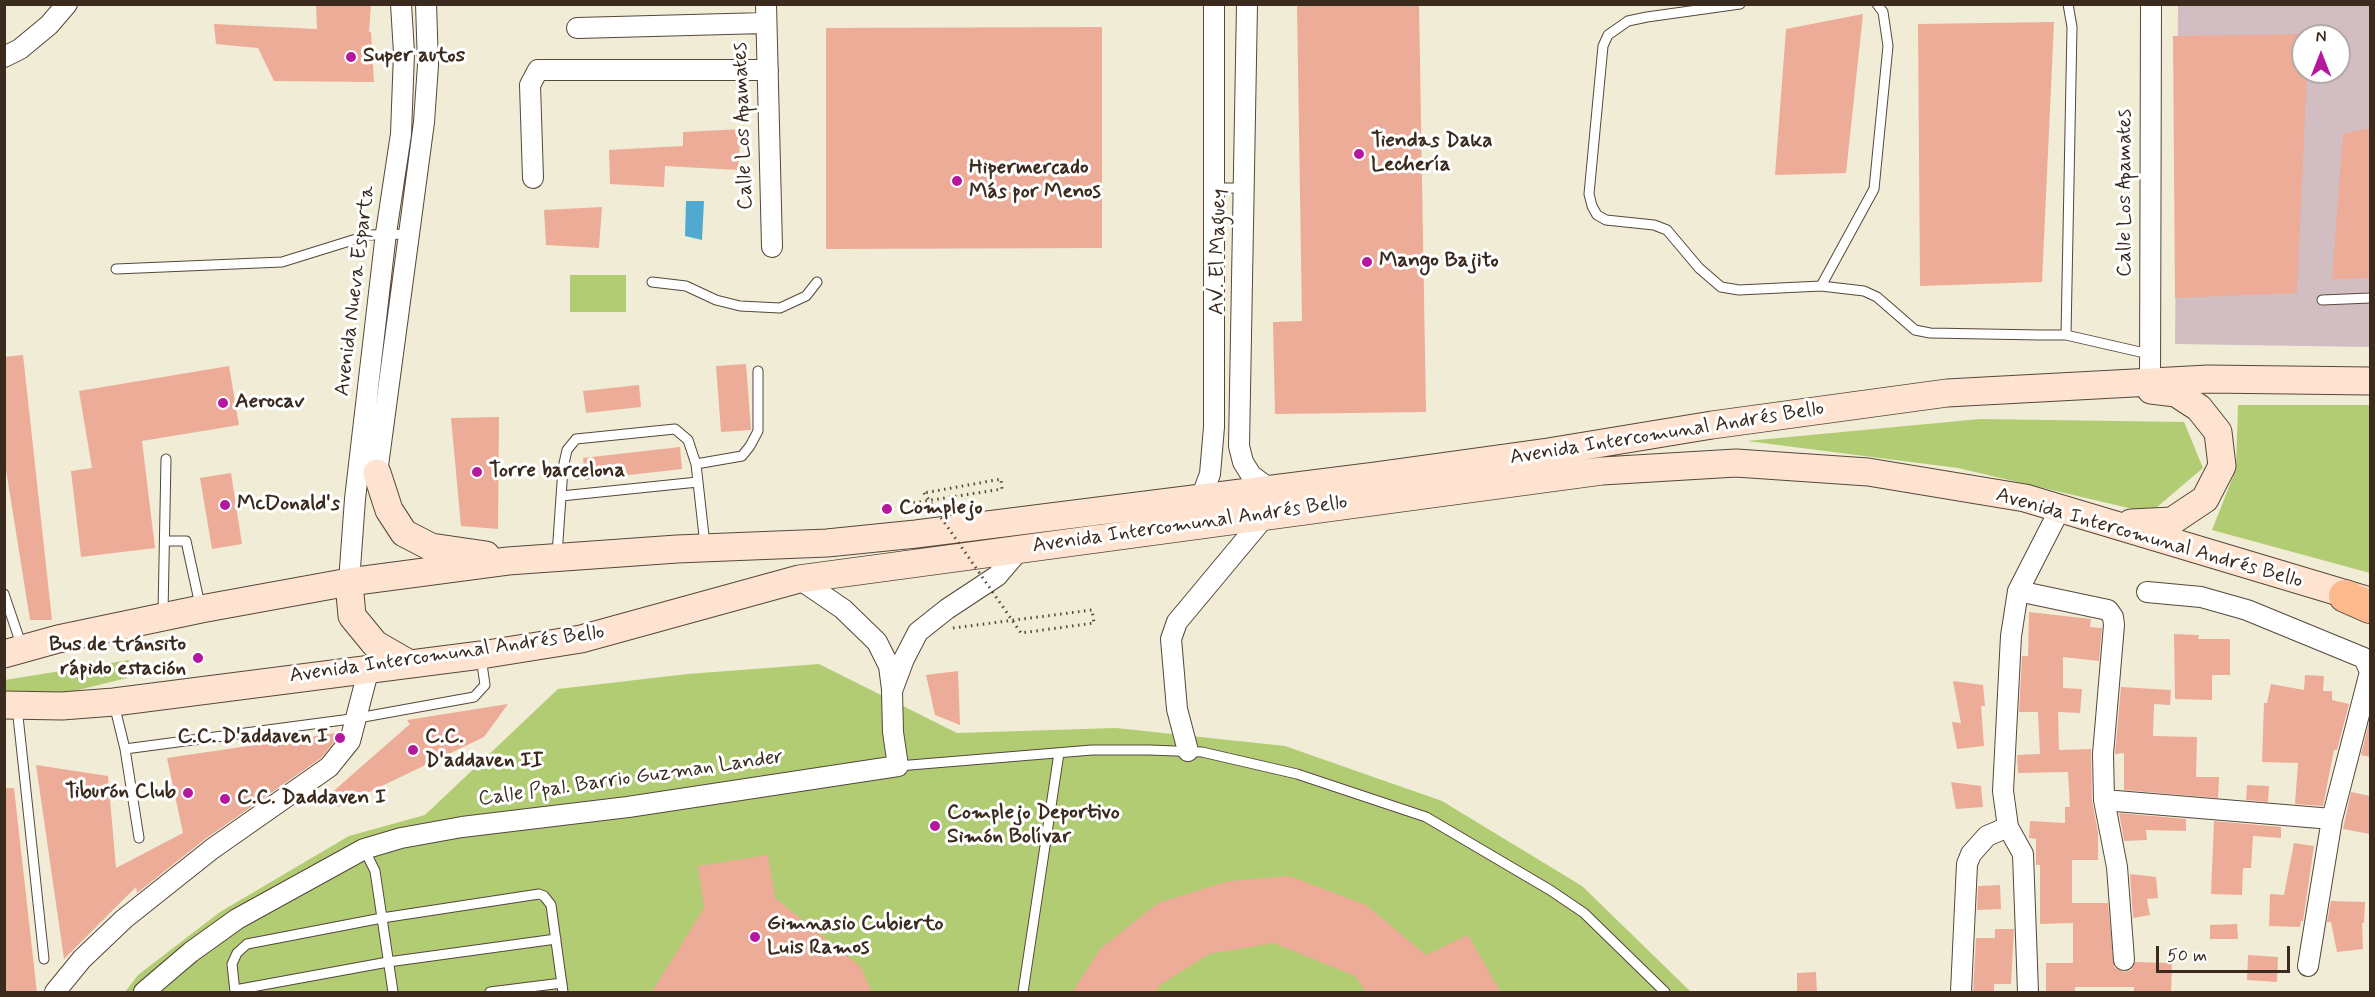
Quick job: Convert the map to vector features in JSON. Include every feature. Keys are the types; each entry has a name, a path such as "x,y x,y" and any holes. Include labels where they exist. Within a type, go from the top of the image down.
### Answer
{"main road":[{"name":"Avenida Intercomunal Andrés Bello","path":"11,705 62,706 114,702 581,639 799,579 1020,549 1268,501 1712,425 1947,393 2208,380 2370,381"},
{"path":"2103,384 2176,393 2199,408 2218,432 2222,466 2205,499 2172,521 2140,524 2103,522"},
{"name":"Avenida Intercomunal Andrés Bello","path":"14,652 201,609 349,582 520,559 827,543 1201,498 1268,501 1602,471 1736,464 1868,472 2025,498 2362,601"},
{"path":"368,472 404,533 431,547 520,559"},
{"path":"349,582 352,616 375,644 408,663"}],"street":[{"path":"4,57 21,49 50,25 67,4"},
{"name":"Avenida Nueva Esparta","path":"368,472 386,233 401,134 404,53 401,4"},
{"name":"Avenida Nueva Esparta","path":"349,582 352,538 368,472 409,234 428,65 426,4"},
{"name":"AV. El Maguey","path":"1201,498 1210,474 1214,427 1214,4"},
{"name":"AV. El Maguey","path":"1247,4 1239,446 1243,462 1268,501"},
{"name":"Calle Los Apamates","path":"2150,382 2151,4"},
{"path":"578,28 765,14"},
{"name":"Calle Los Apamates","path":"765,14 772,247"},
{"path":"533,178 530,85 538,70 768,70"},
{"path":"1188,751 1177,709 1171,639 1177,622 1268,501"},
{"path":"2028,993 2023,854 2007,827 2003,791 2011,636 2018,591 2060,509"},
{"path":"892,691 904,659 918,632 947,609 997,576 1020,549"},
{"path":"799,579 843,609 877,642 889,666 893,732 898,766"},
{"path":"2018,591 2108,610 2113,617 2103,754 2104,800 2116,867 2124,960"},
{"path":"2147,592 2201,597 2247,610 2364,658 2370,672 2332,819 2308,966"},
{"path":"55,993 82,958 124,919 212,849 329,767 350,741 358,718 369,668"},
{"name":"Calle Ppal. Barrio Guzman Lander","path":"144,993 191,952 237,919 364,849 401,838 462,827 628,807 898,766"},
{"path":"2104,800 2332,819"},
{"path":"1961,993 1967,864 1971,854 1987,836 2007,827"}],"lane":[{"path":"1740,4 1638,19 1616,27 1608,35 1602,57 1589,194 1597,215 1606,220 1654,225 1667,230 1699,268 1721,288 1739,290 1821,286 1864,291 1877,297 1915,330 1930,333 2066,334 2149,354"},
{"path":"1821,286 1875,189 1888,46 1883,12 1877,4"},
{"path":"2066,334 2072,27 2068,4"},
{"path":"1214,188 1244,188"},
{"path":"116,268 282,262 369,235 409,234"},
{"path":"652,282 686,286 716,300 740,306 780,308 806,296 817,282"},
{"path":"2322,300 2370,298"},
{"path":"696,464 741,456 750,446 758,431 758,371"},
{"path":"557,557 567,450 576,439 675,429 688,440 696,464 705,548"},
{"path":"163,616 166,459"},
{"path":"561,496 698,482"},
{"path":"165,541 180,539 186,541 201,609"},
{"path":"4,594 14,652"},
{"path":"125,749 358,718 474,696 484,685 481,654"},
{"path":"114,702 125,749 139,838"},
{"path":"11,705 44,959"},
{"path":"898,766 1092,750 1188,751 1212,754 1297,774 1426,817 1584,913 1665,993"},
{"path":"1023,993 1059,753"},
{"path":"364,849 375,871 393,993"},
{"path":"490,993 562,988 556,939 551,905 539,894 382,918 247,944 237,953 232,964 235,991 388,962 556,939"}],"path":[{"path":"918,632 1024,620 1092,610 1094,623 1021,633 924,493 1000,478 1002,489 943,500"}],"shaded area":[{"path":"2178,5 2370,5 2370,347 2175,344"}],"green space":[{"path":"570,275 626,275 626,312 570,312"},
{"path":"2238,405 2370,405 2370,573 2212,530 2236,469"},
{"path":"1980,419 2184,422 2203,468 2150,513 1958,468 1747,441"},
{"path":"129,660 127,678 58,695 5,696 5,680"},
{"name":"Complejo Deportivo Simón Bolívar","path":"819,664 957,733 1116,728 1285,746 1442,801 1582,886 1691,992 125,992 138,975 220,912 349,836 425,815 558,689 688,674"}],"water":[{"path":"686,201 704,201 702,240 685,236"}],"building":[{"path":"316,4 371,4 369,32 371,32 374,82 274,81 258,48 216,44 214,24 317,29"},
{"path":"1297,4 1419,4 1426,412 1275,414 1273,322 1302,321"},
{"path":"1863,14 1846,173 1775,175 1786,29"},
{"path":"2054,22 2042,282 1920,286 1918,24"},
{"path":"1102,27 1102,248 826,249 826,28"},
{"path":"2291,34 2291,84 2306,84 2297,293 2175,298 2173,36"},
{"path":"2370,128 2370,278 2332,279 2343,134"},
{"path":"741,129 738,170 665,166 664,187 610,184 609,150 683,146 683,132"},
{"path":"602,207 599,248 546,245 544,210"},
{"path":"23,355 52,620 30,620 4,457 4,357"},
{"path":"746,364 751,430 721,432 716,366"},
{"path":"229,366 239,425 142,441 155,548 81,557 71,471 92,468 79,391"},
{"path":"639,385 641,407 586,413 583,391"},
{"name":"Torre barcelona","path":"499,417 498,529 461,526 451,418"},
{"path":"680,447 682,469 585,480 583,458"},
{"path":"231,473 242,544 212,549 200,478"},
{"path":"2029,612 2091,619 2090,627 2102,628 2099,661 2063,657 2063,688 2082,689 2080,713 2058,712 2059,750 2091,749 2092,800 2098,833 2098,860 2072,860 2072,903 2108,903 2114,967 2124,972 2131,970 2135,962 2172,963 2171,993 2134,993 2134,987 2075,987 2075,993 2046,993 2046,963 2073,963 2073,923 2040,924 2040,865 2036,865 2036,839 2029,838 2030,821 2065,823 2065,807 2070,807 2068,772 2018,773 2017,755 2040,754 2038,712 2019,712 2022,656 2028,656"},
{"path":"2174,634 2199,635 2198,639 2230,639 2230,675 2212,675 2212,700 2175,699"},
{"path":"958,671 960,725 935,715 926,675"},
{"path":"2305,675 2324,676 2323,691 2332,691 2332,700 2349,704 2337,750 2334,750 2323,806 2295,804 2298,763 2262,762 2264,703 2267,703 2271,684 2304,690"},
{"path":"1953,681 1983,685 1985,706 1981,706 1984,746 1957,749 1952,722 1961,723"},
{"path":"2121,687 2171,690 2170,705 2154,704 2153,736 2197,737 2196,777 2219,777 2218,798 2124,790 2124,753 2115,754"},
{"name":"C.C. D'addaven II","path":"508,704 484,737 338,807 329,795 410,724 407,720"},
{"path":"2370,718 2370,757 2361,755"},
{"path":"336,733 335,741 321,758 205,839 137,893 136,887 64,959 36,765 108,776 116,868 183,833 167,758"},
{"path":"1951,782 1981,786 1983,807 1956,809"},
{"path":"2247,785 2269,786 2268,802 2246,800"},
{"path":"4,788 14,788 37,993 4,993"},
{"path":"2351,792 2370,796 2370,834 2343,829"},
{"path":"2119,813 2186,819 2186,831 2146,830 2147,840 2124,841"},
{"path":"2214,821 2281,827 2281,838 2253,836 2251,868 2243,868 2242,895 2211,894"},
{"path":"2294,843 2314,846 2303,921 2300,927 2269,926 2270,894 2284,895"},
{"name":"Gimnasio Cubierto Luis Ramos","path":"768,855 775,898 861,967 872,993 651,993 704,908 698,866"},
{"path":"2130,874 2156,877 2158,898 2147,899 2150,915 2133,918"},
{"path":"1289,876 1366,905 1426,955 1468,935 1501,993 1367,993 1355,976 1274,943 1209,954 1160,985 1155,993 1072,993 1100,949 1158,903 1229,881"},
{"path":"2000,885 2001,909 1977,910 1978,886"},
{"path":"2331,901 2365,902 2364,923 2362,923 2363,949 2337,952 2331,922 2327,922"},
{"path":"2237,924 2238,939 2210,939 2210,925"},
{"path":"1995,929 2014,929 2011,984 1994,984 1994,993 1973,993 1976,938 1995,938"},
{"path":"2248,955 2278,957 2277,982 2247,980"},
{"path":"1816,972 1817,993 1797,993 1797,973"}],"place":[{"name":"Super autos","path":"351,57"},
{"name":"Tiendas Daka Lechería","path":"1359,154"},
{"name":"Hipermercado Más por Menos","path":"957,181"},
{"name":"Mango Bajito","path":"1367,262"},
{"name":"Aerocav","path":"223,403"},
{"name":"Torre barcelona","path":"477,472"},
{"name":"McDonald's","path":"225,505"},
{"name":"Complejo","path":"887,509"},
{"name":"Bus de tránsito rápido estación","path":"198,658"},
{"name":"C.C. D'addaven I","path":"340,738"},
{"name":"C.C. D'addaven II","path":"413,750"},
{"name":"Tiburón Club","path":"188,793"},
{"name":"C.C. Daddaven I","path":"225,799"},
{"name":"Complejo Deportivo Simón Bolívar","path":"935,826"},
{"name":"Gimnasio Cubierto Luis Ramos","path":"755,937"}]}
